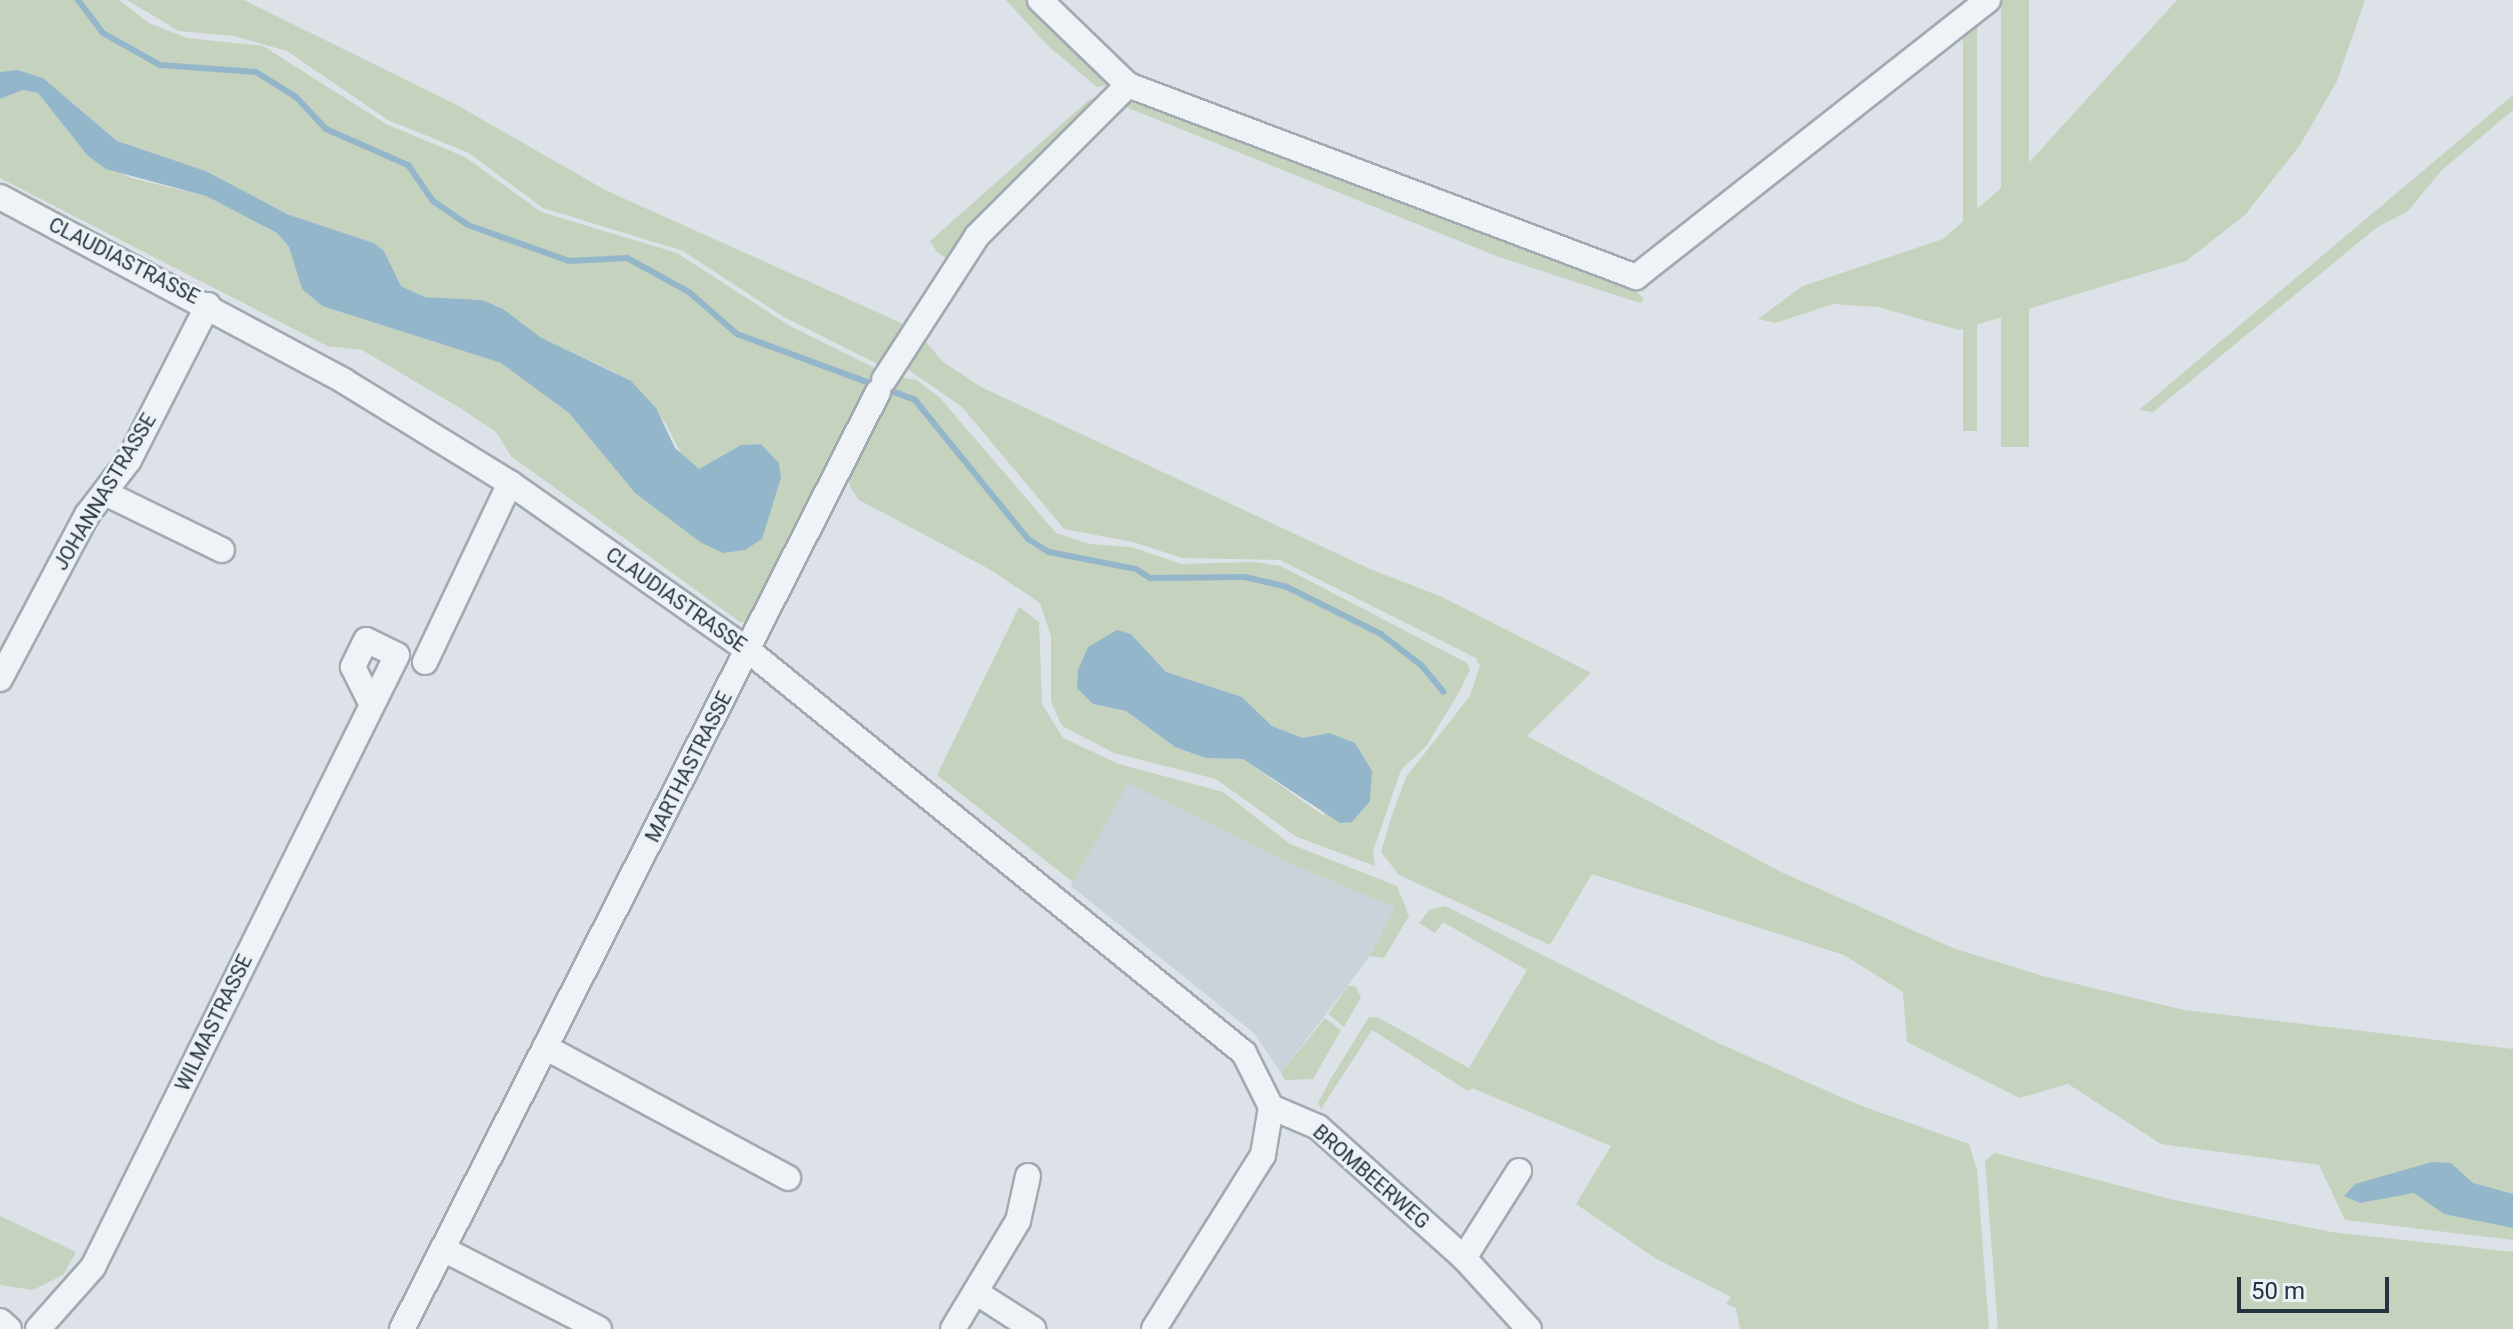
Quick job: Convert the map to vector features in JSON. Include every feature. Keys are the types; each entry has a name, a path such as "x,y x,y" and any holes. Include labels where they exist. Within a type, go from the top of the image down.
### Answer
{"street":[{"path":"1040,0 1128,85 1636,277 1988,0"},
{"name":"MARTHASTRASSE","path":"402,1329 881,386 977,236 1128,85"},
{"name":"CLAUDIASTRASSE","path":"0,197 208,305 510,483 749,651 1244,1053 1271,1107"},
{"name":"JOHANNASTRASSE","path":"0,679 87,515 129,460 208,305"},
{"path":"425,662 510,483"},
{"path":"105,493 222,550"},
{"name":"WILMASTRASSE","path":"38,1329 93,1267 372,705"},
{"path":"545,1047 788,1178"},
{"path":"1154,1329 1263,1155 1271,1107"},
{"name":"BROMBEERWEG","path":"1271,1107 1318,1127 1464,1258 1529,1329"},
{"path":"1464,1258 1519,1171"},
{"path":"953,1329 1018,1221 1028,1176"},
{"path":"443,1249 599,1329"},
{"path":"977,1293 1033,1329"},
{"path":"0,1321 9,1329"}],"shaded area":[{"path":"1128,782 1298,867 1395,907 1370,956 1281,1073 1254,1033 1071,886"}],"green space":[{"path":"0,0 119,0 149,23 187,38 263,46 386,124 465,157 541,212 677,253 790,326 881,371 751,622 740,622 511,456 496,432 362,350 327,346 0,178 0,99 23,90 38,93 87,155 131,178 206,196 277,233 289,247 302,289 322,306 501,363 569,413 635,493 700,542 781,478 779,463 761,444 741,445 699,469 684,459 665,422 616,373 540,337 482,300 425,297 401,286 384,251 374,243 287,214 206,171 117,141 43,78 18,70 0,72"},
{"path":"127,0 244,0 457,105 605,190 908,326 884,367 784,317 683,251 543,208 469,153 388,120 287,51 234,36 179,31"},
{"path":"1006,0 1032,0 1103,69 1107,85 1097,87 1047,45"},
{"path":"1963,0 1977,0 1977,431 1963,431"},
{"path":"2001,0 2029,0 2029,447 2001,447"},
{"path":"2177,0 2365,0 2337,81 2300,145 2245,215 2186,261 1959,330 1878,307 1833,304 1775,323 1758,319 1803,286 1943,239 2024,168"},
{"path":"1129,91 1629,284 1644,299 1640,303 1499,257 1116,103"},
{"path":"2513,95 2513,110 2442,170 2408,211 2376,228 2153,412 2139,410"},
{"path":"1090,99 1101,99 952,262 937,252 930,241"},
{"path":"917,331 942,361 981,387 1370,569 1442,597 1591,673 1527,736 1781,872 1953,948 2043,976 2184,1010 2513,1049 2513,1240 2345,1220 2319,1165 2161,1144 2068,1084 2020,1098 1907,1042 1903,992 1844,955 1592,874 1550,945 1399,875 1381,852 1392,815 1406,777 1470,696 1480,666 1476,658 1280,560 1182,558 1133,542 1064,529 962,407 906,368 896,371"},
{"path":"892,376 917,380 940,398 1056,533 1089,544 1131,547 1181,564 1254,562 1281,566 1467,663 1470,670 1427,745 1401,770 1373,851 1375,866 1297,837 1216,779 1114,753 1062,726 1051,701 1051,636 1040,603 989,569 859,500 850,487 846,470","holes":["1131,634 1166,672 1242,697 1272,726 1303,738 1329,733 1324,816 1243,759 1204,758 1175,747 1126,711 1093,704"]},
{"path":"1019,607 1039,622 1042,704 1063,738 1119,764 1223,792 1290,844 1397,886 1409,916 1384,958 1370,956 1395,907 1298,867 1128,783 1073,882 937,775"},
{"path":"1445,906 1718,1043 1859,1105 1969,1144 1977,1170 1989,1329 1740,1329 1736,1308 1726,1304 1731,1297 1655,1258 1576,1204 1611,1146 1472,1088 1468,1091 1372,1030 1321,1109 1318,1103 1330,1080 1369,1017 1379,1018 1469,1068 1527,970 1443,922 1435,933 1419,923 1429,910"},
{"path":"1348,986 1355,986 1361,997 1344,1027 1328,1014"},
{"path":"1325,1018 1341,1030 1313,1079 1285,1080 1281,1073"},
{"path":"1995,1153 2174,1200 2331,1232 2513,1252 2513,1329 1998,1329 1985,1161"},
{"path":"0,1216 76,1252 63,1275 33,1290 0,1285"}],"water":[{"path":"18,70 43,78 117,141 206,171 287,214 374,243 384,251 401,286 425,297 482,300 503,309 540,337 631,381 656,408 675,448 699,469 741,445 761,444 779,463 781,478 762,539 745,550 723,553 700,542 635,493 569,413 501,363 322,306 302,289 289,247 277,233 206,196 106,169 87,155 38,93 23,90 0,99 0,72"},
{"path":"1117,630 1131,634 1166,672 1242,697 1272,726 1303,738 1329,733 1355,743 1372,771 1370,801 1352,822 1340,823 1243,759 1205,758 1175,747 1126,711 1093,704 1077,688 1078,670 1088,647"},
{"path":"2432,1162 2451,1163 2473,1183 2513,1194 2513,1228 2444,1214 2414,1193 2360,1203 2344,1196 2355,1184"}],"waterway":[{"path":"78,0 103,33 160,65 256,72 296,97 326,129 408,165 433,201 468,225 569,261 627,258 689,292 737,334 915,400 1028,539 1049,552 1136,569 1150,578 1245,577 1287,587 1381,634 1421,665 1444,692"}]}
